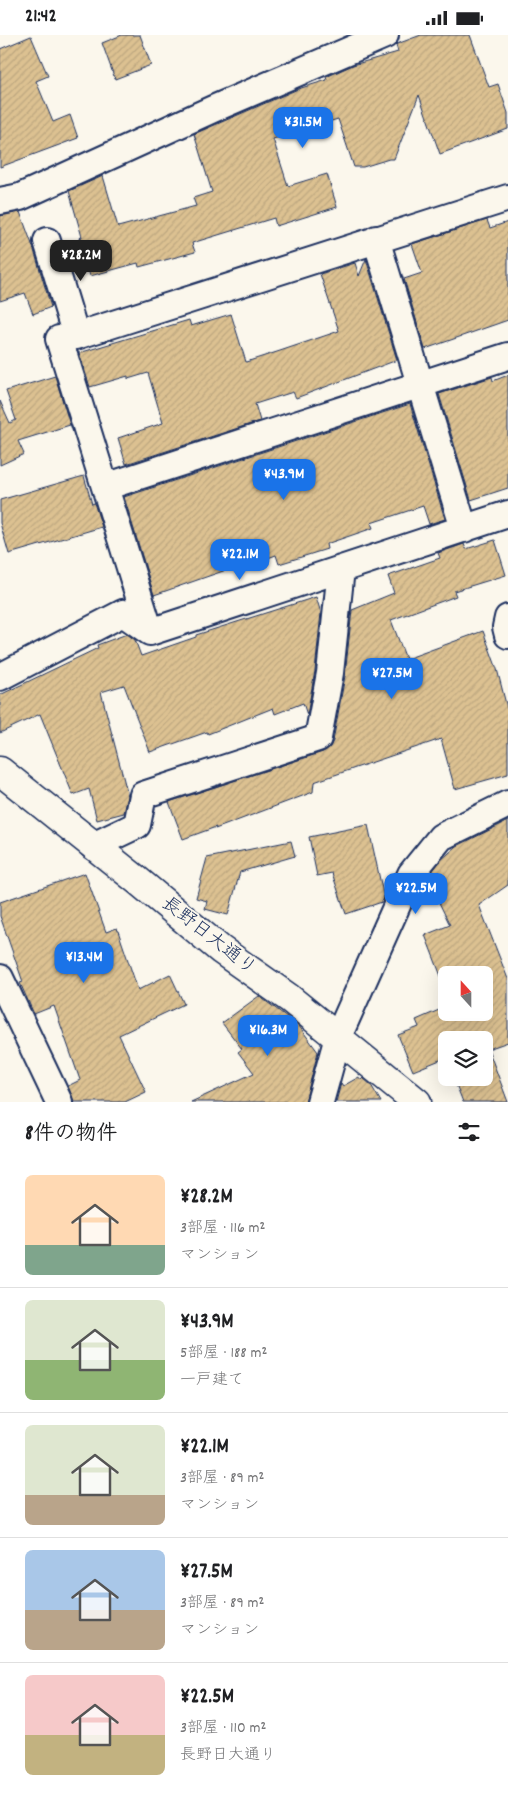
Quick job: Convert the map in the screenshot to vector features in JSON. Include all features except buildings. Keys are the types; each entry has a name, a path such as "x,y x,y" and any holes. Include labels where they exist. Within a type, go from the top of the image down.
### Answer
{"street":[{"path":"0,201 20,197 205,113 385,35"},
{"path":"150,633 59,339 76,336 508,198"},
{"path":"376,239 464,529"},
{"path":"47,241 76,336"},
{"path":"105,487 508,356"},
{"path":"150,633 508,514"},
{"path":"93,846 137,825 143,795 318,738 330,673 341,569"},
{"path":"0,677 124,613 150,633"},
{"path":"508,618 506,627 508,635"},
{"name":"長野日大通り","path":"0,771 137,880 221,950 289,998 418,1102"},
{"path":"320,1102 338,1037 411,874 442,837 508,804"},
{"path":"0,979 59,1102"}]}
